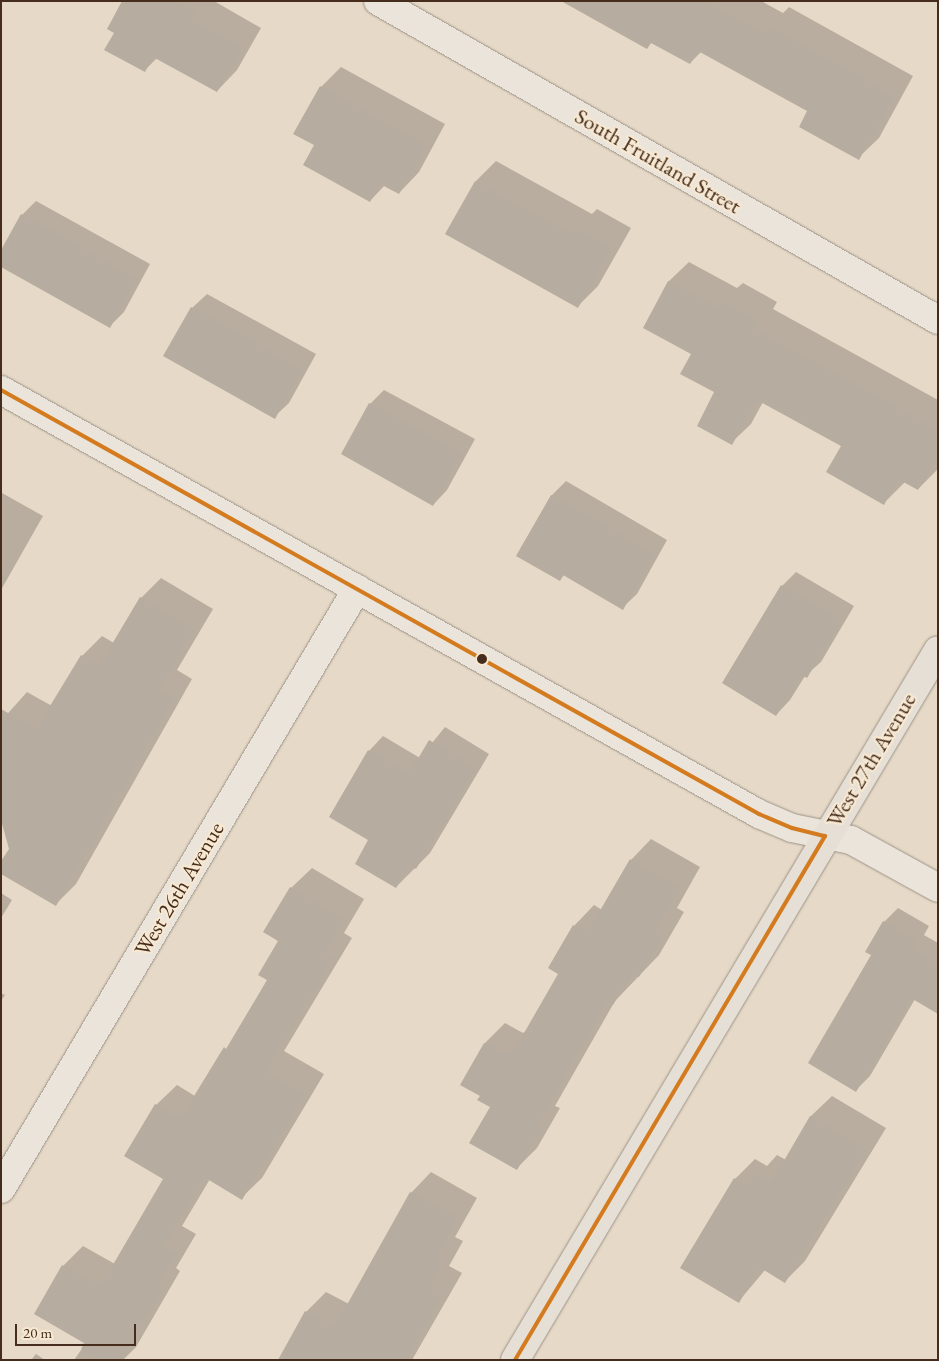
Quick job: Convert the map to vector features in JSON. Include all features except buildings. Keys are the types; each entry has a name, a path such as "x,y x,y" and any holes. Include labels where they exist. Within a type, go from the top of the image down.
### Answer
{"main road":[{"name":"West 27th Avenue","path":"515,1360 825,836 938,650"}],"street":[{"name":"South Fruitland Street","path":"378,1 938,320"},
{"path":"1,390 759,814 792,828 851,840 938,888"},
{"name":"West 26th Avenue","path":"1,1189 357,589"}],"transit line":[{"path":"1,390 759,814 792,828 825,836"},
{"path":"515,1360 825,836"}]}
